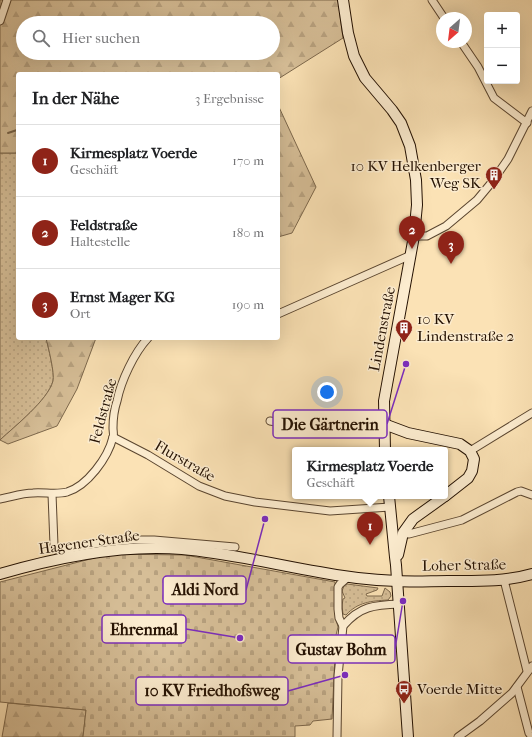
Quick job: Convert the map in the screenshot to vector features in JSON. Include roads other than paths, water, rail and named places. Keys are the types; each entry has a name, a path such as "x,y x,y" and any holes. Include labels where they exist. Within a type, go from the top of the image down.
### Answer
{"main road":[{"name":"Lindenstraße","path":"343,0 352,51 365,78 396,116 407,138 415,171 417,189 417,213 414,236 385,397 384,445"},
{"path":"384,424 408,433 460,444 470,451 474,459 472,471 468,478 448,494"},
{"path":"384,445 391,433 408,433"},
{"path":"389,499 400,604 408,737"},
{"path":"396,565 403,533 413,519 441,499"},
{"path":"392,529 403,533"},
{"name":"Hagener Straße","path":"0,574 25,566 110,551 150,548 216,552 348,577 397,581"},
{"name":"Loher Straße","path":"397,581 504,580 532,574"}],"street":[{"path":"0,21 7,0"},
{"path":"432,0 440,12"},
{"path":"465,48 478,67 494,98 527,124"},
{"path":"414,236 427,236 446,226 477,200 508,159 527,124 532,111"},
{"path":"280,313 411,255"},
{"name":"Feldstraße","path":"0,499 31,493 52,494 66,492 83,483 102,461 113,437 114,410 119,390 132,362 146,340"},
{"path":"470,451 532,413"},
{"path":"270,421 307,425 340,426 384,424"},
{"name":"Flurstraße","path":"113,437 148,455 199,486 225,496 255,502 330,511 390,507"},
{"path":"403,533 409,534 444,526 462,520 517,492 521,491 532,495"},
{"path":"52,494 54,545 56,549 60,551 100,543 133,540 154,540 235,547"},
{"path":"343,626 339,618 338,587 348,577"},
{"path":"504,580 526,671"},
{"path":"337,737 338,676 343,626 350,617 358,611 366,608 400,604"},
{"path":"458,737 480,721 517,687 526,671 532,666"},
{"path":"517,687 529,733 532,737"}],"waterway":[{"path":"8,133 16,130"}],"place":[{"name":"10 KV Helkenberger Weg SK","path":"494,190"},
{"name":"Feldstraße","path":"412,249"},
{"name":"Ernst Mager KG","path":"451,264"},
{"name":"10 KV Lindenstraße 2","path":"404,343"},
{"name":"Die Gärtnerin","path":"406,364"},
{"name":"Aldi Nord","path":"265,519"},
{"name":"Kirmesplatz Voerde","path":"370,545"},
{"name":"Gustav Bohm","path":"403,601"},
{"name":"Ehrenmal","path":"240,638"},
{"name":"10 KV Friedhofsweg","path":"345,675"},
{"name":"Voerde Mitte","path":"404,704"}]}
